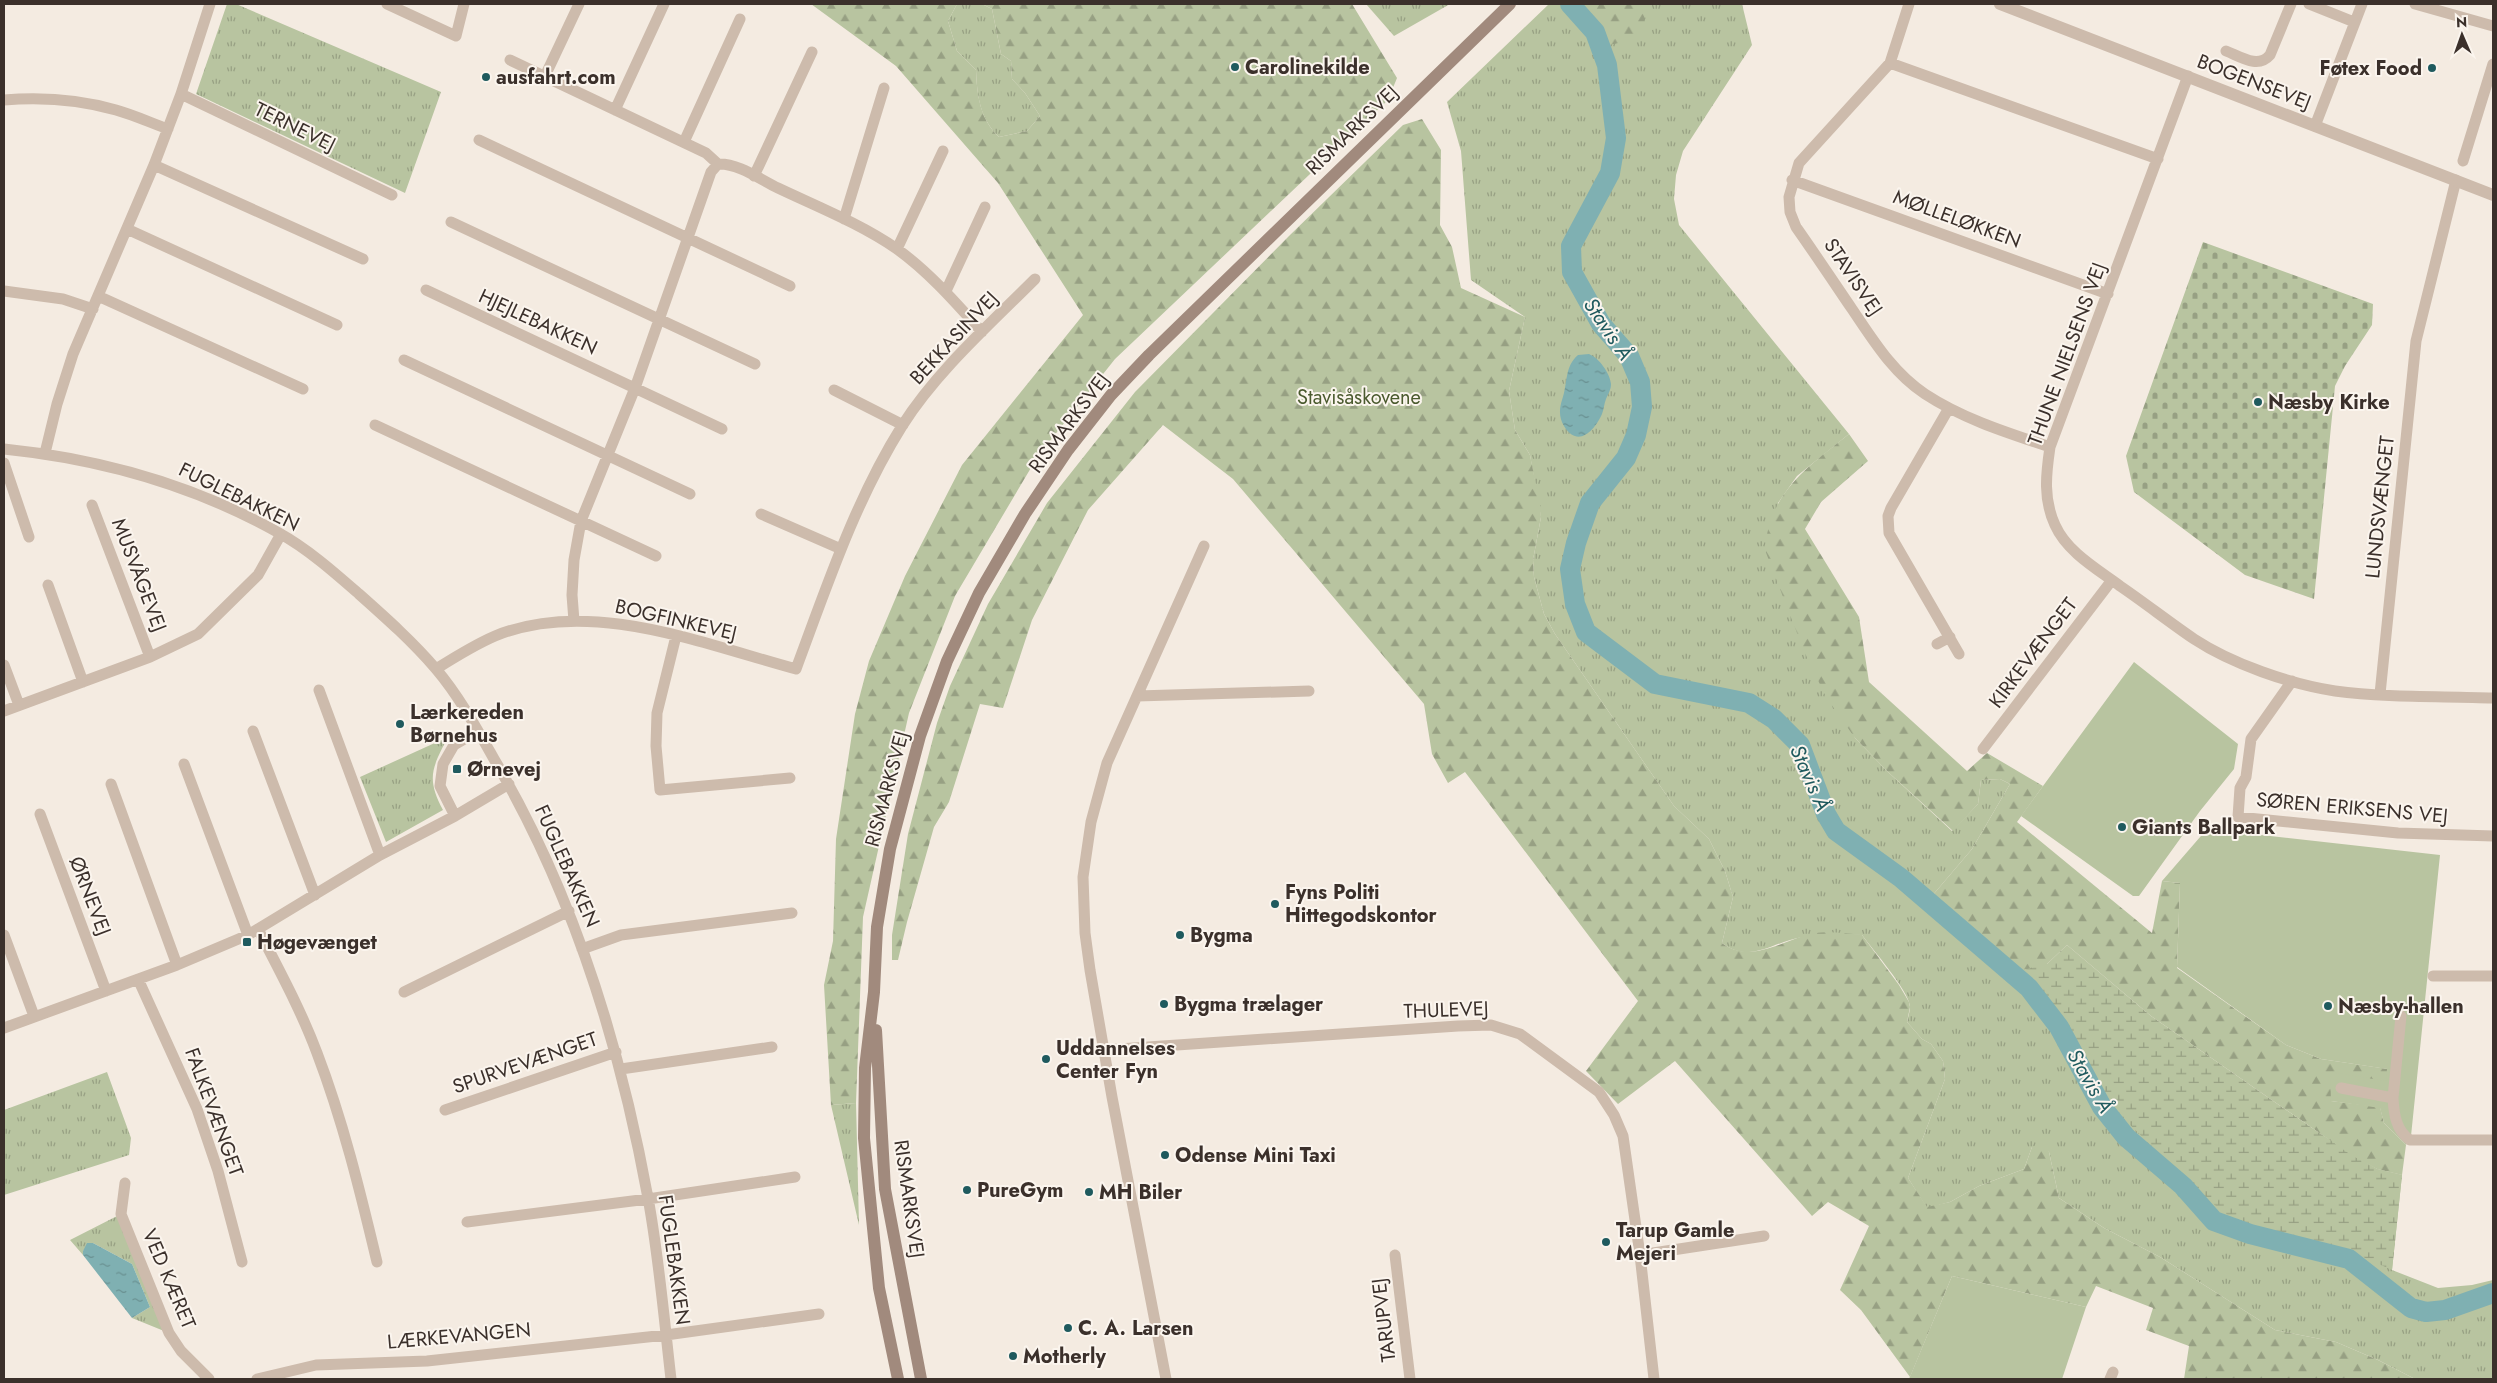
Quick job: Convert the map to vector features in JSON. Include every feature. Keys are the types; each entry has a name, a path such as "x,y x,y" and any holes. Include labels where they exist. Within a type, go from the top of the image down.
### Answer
{"main road":[{"name":"RISMARKSVEJ","path":"898,1379 879,1288 864,1138 865,1068 874,992 877,927 890,849 920,736 947,661 967,618 1025,514 1068,450 1111,395 1136,368 1510,4"},
{"name":"RISMARKSVEJ","path":"874,992 885,1189 921,1379"}],"street":[{"path":"45,453 57,404 73,354 154,165 181,94 210,4"},
{"path":"387,4 456,36 464,4"},
{"path":"545,76 579,4"},
{"path":"615,110 664,4"},
{"name":"STAVISVEJ","path":"1909,4 1890,63 1799,163 1792,180 1789,197 1790,212 1796,227 1882,354 1900,374 1918,389 1971,419 2050,447"},
{"name":"BOGENSEVEJ","path":"2000,4 2493,194"},
{"path":"2226,51 2257,63 2265,61 2270,55 2291,4"},
{"path":"2309,4 2354,22"},
{"path":"2315,126 2362,4"},
{"path":"2415,4 2493,26"},
{"path":"684,142 740,19"},
{"path":"754,176 812,52"},
{"path":"510,60 684,142 706,153 718,164 726,164 754,176 844,220 897,249 946,292 982,332"},
{"path":"1890,63 2158,159"},
{"path":"2463,161 2493,64"},
{"name":"THUNE NIELSENS VEJ","path":"2188,76 2050,447 2045,477 2047,504 2055,526 2074,551 2112,580 2195,640 2236,661 2292,681 2335,691 2493,698"},
{"path":"844,220 884,88"},
{"name":"TERNEVEJ","path":"181,94 392,195"},
{"path":"4,100 27,98 108,108 168,129"},
{"path":"479,140 790,286"},
{"path":"897,249 943,151"},
{"path":"574,621 572,595 581,521 635,388 710,172 718,164"},
{"path":"154,165 363,259"},
{"name":"MØLLELØKKEN","path":"1792,180 2108,294"},
{"name":"LUNDSVÆNGET","path":"2380,694 2416,341 2456,180"},
{"path":"946,292 985,207"},
{"path":"451,222 755,364"},
{"path":"127,229 337,325"},
{"name":"BEKKASINVEJ","path":"796,669 840,549 870,484 903,424 939,378 1035,279"},
{"name":"HJEJLEBAKKEN","path":"426,290 722,429"},
{"path":"4,291 63,299 93,309"},
{"path":"98,296 304,389"},
{"path":"404,360 690,494"},
{"path":"834,390 903,424"},
{"path":"1949,408 1890,508 1888,523 1889,533 1959,654"},
{"path":"375,425 656,556"},
{"name":"FUGLEBAKKEN","path":"4,449 45,453 109,465 159,479 216,502 281,534 340,577 392,623 436,669 478,732 509,784 538,840 569,912 616,1052 648,1199 670,1379"},
{"path":"4,463 29,538"},
{"name":"MUSVÅGEVEJ","path":"92,505 150,657"},
{"path":"761,514 840,549"},
{"name":"MUSVÅGEVEJ","path":"4,711 150,657 198,634 258,576 281,534"},
{"path":"1166,1379 1104,1050 1085,933 1083,877 1091,822 1106,763 1204,546"},
{"name":"KIRKEVÆNGET","path":"1983,750 2112,580"},
{"path":"48,585 83,682"},
{"name":"BOGFINKEVEJ","path":"436,669 466,650 497,635 539,624 574,621 608,622 676,636 796,669"},
{"path":"676,636 657,713 656,746 660,790 790,778"},
{"path":"1937,644 1950,637"},
{"path":"4,665 19,705"},
{"name":"SØREN ERIKSENS VEJ","path":"2292,681 2251,739 2246,777 2240,788 2238,817 2398,833 2493,836"},
{"path":"319,690 380,855"},
{"path":"1136,696 1309,691"},
{"path":"253,731 315,895"},
{"path":"455,816 440,786 443,764 454,745 478,732"},
{"path":"184,764 253,932 291,992 334,1101 357,1178 377,1262"},
{"path":"110,784 177,965"},
{"path":"4,1028 177,965 253,932 380,855 455,816 509,784"},
{"name":"ØRNEVEJ","path":"40,814 106,990"},
{"path":"404,992 569,912"},
{"path":"582,949 621,936 792,913"},
{"path":"4,935 34,1016"},
{"path":"2433,976 2493,976"},
{"name":"FALKEVÆNGET","path":"138,979 197,1109 218,1171 242,1262"},
{"path":"2401,1016 2393,1098 2396,1123 2401,1134 2410,1140 2493,1140"},
{"name":"THULEVEJ","path":"1104,1050 1458,1026 1491,1025 1520,1034 1599,1092 1614,1115 1623,1136 1640,1255 1654,1379"},
{"path":"620,1068 772,1048"},
{"name":"SPURVEVÆNGET","path":"445,1110 616,1052"},
{"path":"2341,1088 2393,1098"},
{"path":"467,1222 795,1178"},
{"name":"VED KÆRET","path":"125,1183 121,1214 169,1333 181,1351 209,1379"},
{"path":"1640,1255 1764,1236"},
{"name":"TARUPVEJ","path":"1395,1256 1410,1379"},
{"name":"LÆRKEVANGEN","path":"257,1379 316,1365 427,1361 666,1335 819,1314"}],"green space":[{"path":"227,4 236,4 441,92 405,193 196,94"},
{"path":"811,4 957,4 948,21 957,51 976,70 981,106 988,122 999,137 1027,131 1040,116 1025,93 1012,79 1011,61 1001,54 992,9 982,4 1352,4 1397,78 1388,100 1115,359 1038,456 955,596 909,713 863,917 856,1103 831,1105 824,985 833,941 836,839 855,714 869,661 905,576 962,465 1083,315 998,183 896,66"},
{"path":"957,4 982,4 992,9 1001,54 1011,61 1012,79 1025,93 1040,116 1027,131 999,137 988,123 979,98 976,70 957,51 948,21"},
{"path":"1366,4 1450,4 1394,36"},
{"path":"1549,4 1742,4 1752,45 1683,151 1676,175 1674,199 1679,225 1849,434 1797,476 1778,503 1855,738 1888,772 1952,831 1978,804 1981,780 2000,779 2010,784 1972,849 1932,896 2047,964 2377,1169 2402,1175 2392,1270 2438,1288 2472,1285 2493,1280 2493,1379 2415,1379 2378,1360 2336,1342 2275,1330 2160,1257 2104,1228 2059,1198 2049,1152 2032,1147 2024,1169 1979,1186 1950,1202 1927,1208 1908,1178 1945,1079 1943,1061 1931,1044 1922,1039 1907,1022 1910,1006 1897,980 1862,935 1803,937 1752,952 1733,949 1722,943 1733,897 1725,871 1709,839 1674,806 1555,634 1544,614 1534,577 1533,560 1541,517 1530,455 1515,430 1509,391 1525,317 1471,280 1461,151 1447,102"},
{"path":"1570,4 1645,4 1644,27 1628,41 1609,45"},
{"name":"Stavisåskovene","path":"1422,119 1441,150 1440,225 1452,247 1461,288 1525,317 1509,391 1515,430 1530,455 1540,505 1541,517 1533,560 1534,577 1544,614 1555,634 1674,806 1709,839 1725,871 1733,897 1722,943 1744,952 1768,948 1815,933 1832,932 1862,935 1899,985 1909,1002 1907,1022 1922,1039 1931,1044 1943,1061 1945,1079 1908,1178 1927,1207 1950,1202 1979,1186 2024,1169 2032,1147 2041,1144 2049,1152 2059,1198 2104,1228 2160,1257 2275,1330 2336,1342 2378,1360 2415,1379 2184,1379 2189,1346 2146,1330 2153,1308 2096,1286 2086,1307 1952,1276 1910,1377 1861,1310 1840,1290 1869,1226 1828,1202 1812,1216 1675,1061 1618,1104 1586,1071 1638,1001 1465,772 1448,783 1432,754 1424,704 1233,479 1163,425 1088,510 1032,620 1003,708 980,704 949,802 934,827 898,960 892,960 892,935 908,834 937,723 950,686 988,604 1047,503 1135,392 1289,236 1403,125"},
{"path":"2203,242 2373,304 2372,325 2345,366 2335,386 2314,599 2245,575 2134,492 2126,456"},
{"path":"1849,434 1868,461 1821,502 1805,529 1859,617 1869,682 1967,771 1987,753 2043,786 2017,822 2152,933 2162,881 2180,883 2177,968 2286,1045 2321,1059 2388,1069 2387,1081 2331,1101 2380,1107 2384,1123 2406,1145 2402,1175 2377,1169 2351,1155 2151,1016 2067,945 2047,964 2018,971 1999,962 1931,904 1932,896 1972,849 2010,784 2000,779 1981,780 1978,804 1953,831 1888,772 1855,738 1826,697 1804,651 1765,550 1768,530 1774,512 1793,483 1805,470"},
{"path":"2134,662 2238,744 2234,769 2200,811 2139,896 2133,896 2021,816"},
{"path":"448,737 438,757 433,773 434,789 443,810 386,842 360,777"},
{"name":"Næsby-hallen","path":"2207,829 2440,855 2411,1136 2406,1145 2384,1123 2380,1108 2331,1101 2330,1072 2386,1081 2387,1069 2321,1059 2286,1045 2177,967 2180,883 2162,881"},
{"path":"2067,945 2151,1016 2351,1155 2377,1169 2402,1175 2392,1270 2348,1250 2286,1236 2229,1216 2202,1195 2120,1115 2055,1013 2018,971 2047,964"},
{"path":"107,1072 131,1138 129,1155 4,1195 4,1110"},
{"path":"856,1103 859,1225 831,1105"},
{"path":"121,1214 169,1333 132,1318 150,1307 132,1264 93,1243 83,1251 83,1255 70,1240"},
{"path":"1952,1276 2086,1307 2062,1379 1909,1379"}],"water":[{"path":"1589,354 1603,366 1609,375 1611,386 1599,420 1591,431 1580,437 1569,433 1562,423 1560,407 1570,365 1578,355"},
{"path":"87,1243 93,1243 132,1264 150,1307 132,1318 83,1255"}],"waterway":[{"name":"Stavis Å","path":"1570,4 1595,32 1607,65 1616,138 1610,173 1571,246 1572,272 1601,324 1629,356 1640,382 1642,407 1636,435 1626,458 1590,503 1576,543 1570,569 1575,604 1586,632 1655,684 1749,703 1774,719 1800,745 1826,814 1836,831 1901,878 2029,988 2059,1027 2102,1107 2126,1137 2183,1186 2214,1221 2250,1234 2349,1259 2411,1308 2426,1312 2445,1310 2493,1293"}],"place":[{"name":"Carolinekilde","path":"1235,67"},
{"name":"Føtex Food","path":"2432,68"},
{"name":"ausfahrt.com","path":"486,77"},
{"name":"Næsby Kirke","path":"2258,402"},
{"name":"Lærkereden Børnehus","path":"400,724"},
{"name":"Ørnevej","path":"457,769"},
{"name":"Giants Ballpark","path":"2122,827"},
{"name":"Fyns Politi Hittegodskontor","path":"1275,904"},
{"name":"Bygma","path":"1180,935"},
{"name":"Høgevænget","path":"247,942"},
{"name":"Bygma trælager","path":"1164,1004"},
{"name":"Næsby-hallen","path":"2328,1006"},
{"name":"Uddannelses Center Fyn","path":"1046,1059"},
{"name":"Odense Mini Taxi","path":"1165,1155"},
{"name":"PureGym","path":"967,1190"},
{"name":"MH Biler","path":"1089,1192"},
{"name":"Tarup Gamle Mejeri","path":"1606,1242"},
{"name":"C. A. Larsen","path":"1068,1328"},
{"name":"Motherly","path":"1013,1356"}]}
